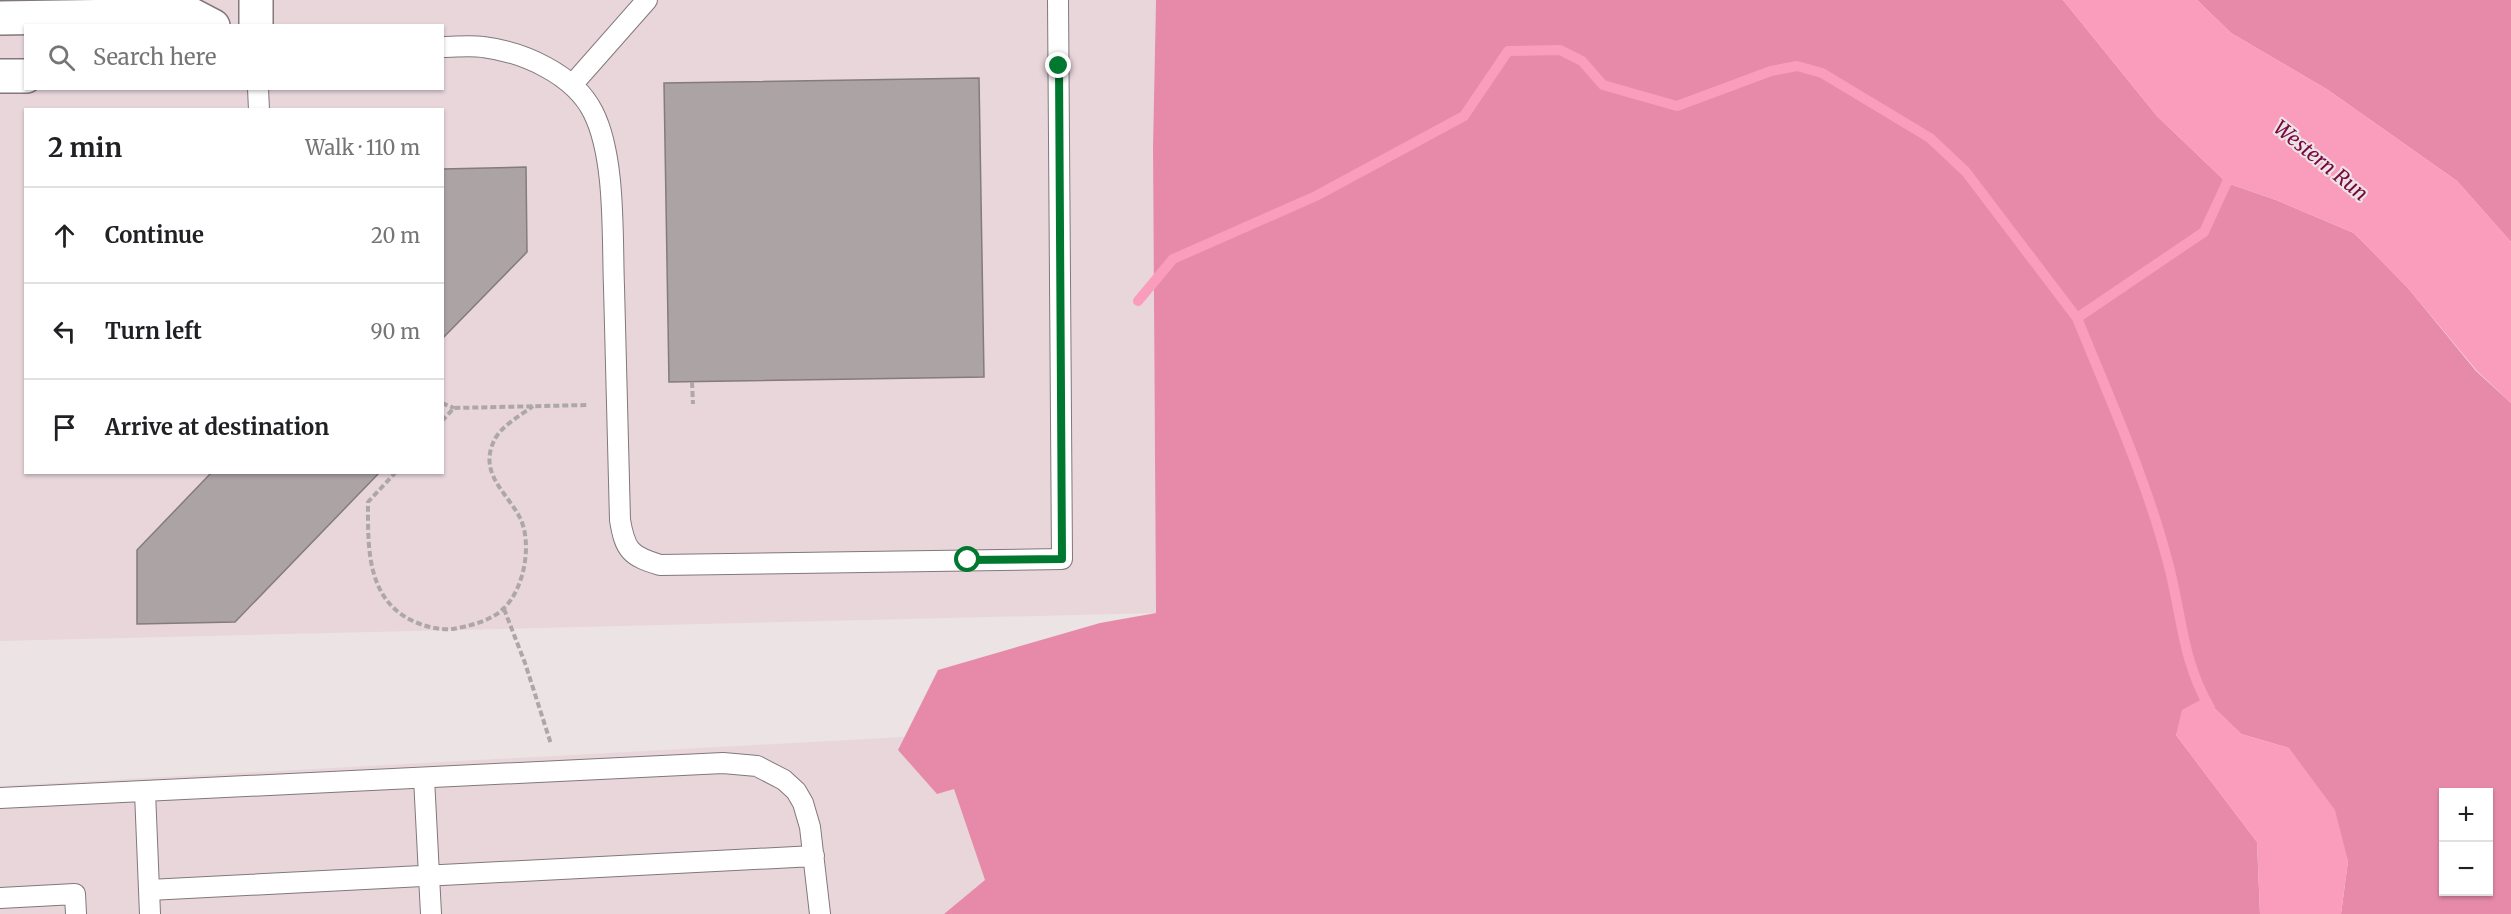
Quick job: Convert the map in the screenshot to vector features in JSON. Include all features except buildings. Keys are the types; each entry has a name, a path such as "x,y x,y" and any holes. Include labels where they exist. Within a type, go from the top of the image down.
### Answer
{"street":[{"path":"256,0 256,24"},
{"path":"0,18 192,15 209,24"},
{"path":"0,76 24,76"}],"lane":[{"path":"572,85 647,0"},
{"path":"444,47 483,47 513,53 534,61 572,85 593,111 604,143 611,200 620,520 624,543 639,558 660,564 1062,559 1058,0"},
{"path":"258,90 259,108"},
{"path":"0,798 723,762 757,766 784,780 796,791 803,803 810,827 820,914"},
{"path":"424,778 431,914"},
{"path":"145,792 150,914"},
{"path":"149,890 814,856"},
{"path":"0,898 75,894 76,914"}],"path":[{"path":"692,382 693,404"},
{"path":"444,404 454,408 588,405"},
{"path":"394,474 368,502 371,566 378,588 386,601 401,615 421,625 442,630 482,621 504,609 520,583 525,566 526,539 520,517 492,478 490,457 493,442 502,430 533,406"},
{"path":"444,419 454,408"},
{"path":"504,609 549,736"}],"shaded area":[{"path":"0,0 1156,0 1153,147 1156,613 0,641"},
{"path":"1156,0 2063,0 2157,116 2227,183 2276,200 2354,233 2408,288 2476,371 2511,403 2511,914 2341,914 2348,861 2289,748 2241,734 2204,698 2176,735 2257,842 2260,914 944,914 985,880 954,789 937,794 898,750 938,670 1100,623 1156,613 1153,147"},
{"path":"2197,0 2511,0 2511,242 2457,181 2328,90 2231,33"},
{"path":"1161,723 1169,914 0,914 0,786"}],"water":[{"name":"Western Run","path":"2063,0 2197,0 2231,33 2328,90 2457,181 2511,242 2511,403 2477,371 2408,288 2354,233 2276,200 2227,183 2157,116"},
{"path":"2204,698 2241,734 2289,748 2335,810 2348,861 2341,914 2260,914 2257,842 2176,735 2182,710"}],"waterway":[{"path":"1138,301 1173,259 1316,196 1464,116 1508,51 1560,50 1582,61 1603,85 1677,106 1771,71 1797,66 1822,73 1930,138 1966,172 2077,318 2204,232 2233,169"},
{"path":"2077,318 2148,497 2172,579 2193,672 2210,708"}],"route":[{"path":"968,560 1062,559 1059,66"}]}
